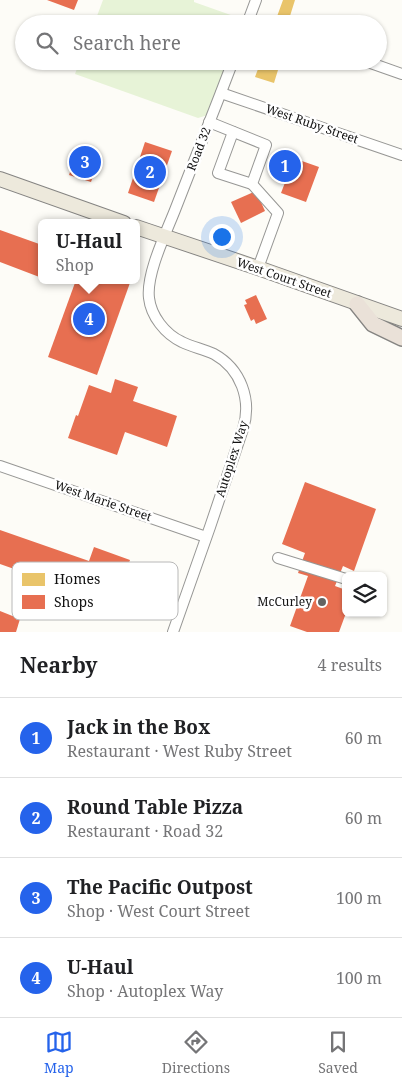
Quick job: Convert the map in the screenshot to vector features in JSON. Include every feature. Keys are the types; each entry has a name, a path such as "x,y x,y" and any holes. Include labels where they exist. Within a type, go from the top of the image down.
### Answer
{"highway":[{"path":"357,304 373,324 402,338"}],"main road":[{"path":"0,178 113,219"},
{"name":"West Court Street","path":"140,228 402,319"}],"street":[{"path":"253,15 256,0"},
{"path":"387,69 402,74"},
{"name":"Road 32","path":"164,237 230,70"},
{"name":"West Ruby Street","path":"221,93 402,155"},
{"path":"209,122 266,145 252,184"},
{"path":"233,132 218,173 252,184 278,213 258,268"},
{"name":"Autoplex Way","path":"164,237 152,272 149,292 149,299 156,319 172,336 213,354 229,365 243,387 246,400 245,422 178,618"},
{"name":"West Marie Street","path":"0,466 206,537"},
{"path":"278,558 342,578"},
{"name":"Autoplex Way","path":"173,632 177,620"}],"green space":[{"path":"103,0 194,0 194,2 231,15 97,15"},
{"path":"77,70 224,70 208,115 198,118 75,74"}],"building: Homes":[{"path":"283,0 295,0 290,15 278,15"},
{"path":"258,70 278,70 274,83 255,77"}],"building: Shops":[{"path":"47,0 78,0 74,10"},
{"path":"145,142 172,151 154,202 128,193"},
{"path":"79,146 101,154 91,182 69,175"},
{"path":"282,154 319,167 306,202 281,193 286,180 274,176"},
{"path":"256,191 265,211 241,223 231,202"},
{"path":"0,230 38,244 38,276 0,262"},
{"path":"75,284 130,284 97,375 48,357"},
{"path":"256,295 267,319 256,324 254,319 251,321 244,305 247,304 245,300"},
{"path":"115,379 138,387 133,401 177,416 167,447 125,432 117,455 68,438 89,385 111,393"},
{"path":"305,482 376,509 354,571 343,566 335,586 342,589 342,617 345,617 339,632 307,632 290,626 308,576 298,573 305,553 282,544"},
{"path":"0,530 89,561 94,547 130,560 129,562 12,562 12,568 0,564"},
{"path":"0,611 12,616 12,620 20,620 16,632 0,632"}],"place":[{"name":"The Pacific Outpost","path":"85,162"},
{"name":"Jack in the Box","path":"285,166"},
{"name":"Round Table Pizza","path":"150,172"},
{"name":"U-Haul","path":"89,319"},
{"name":"McCurley","path":"322,602"}]}
